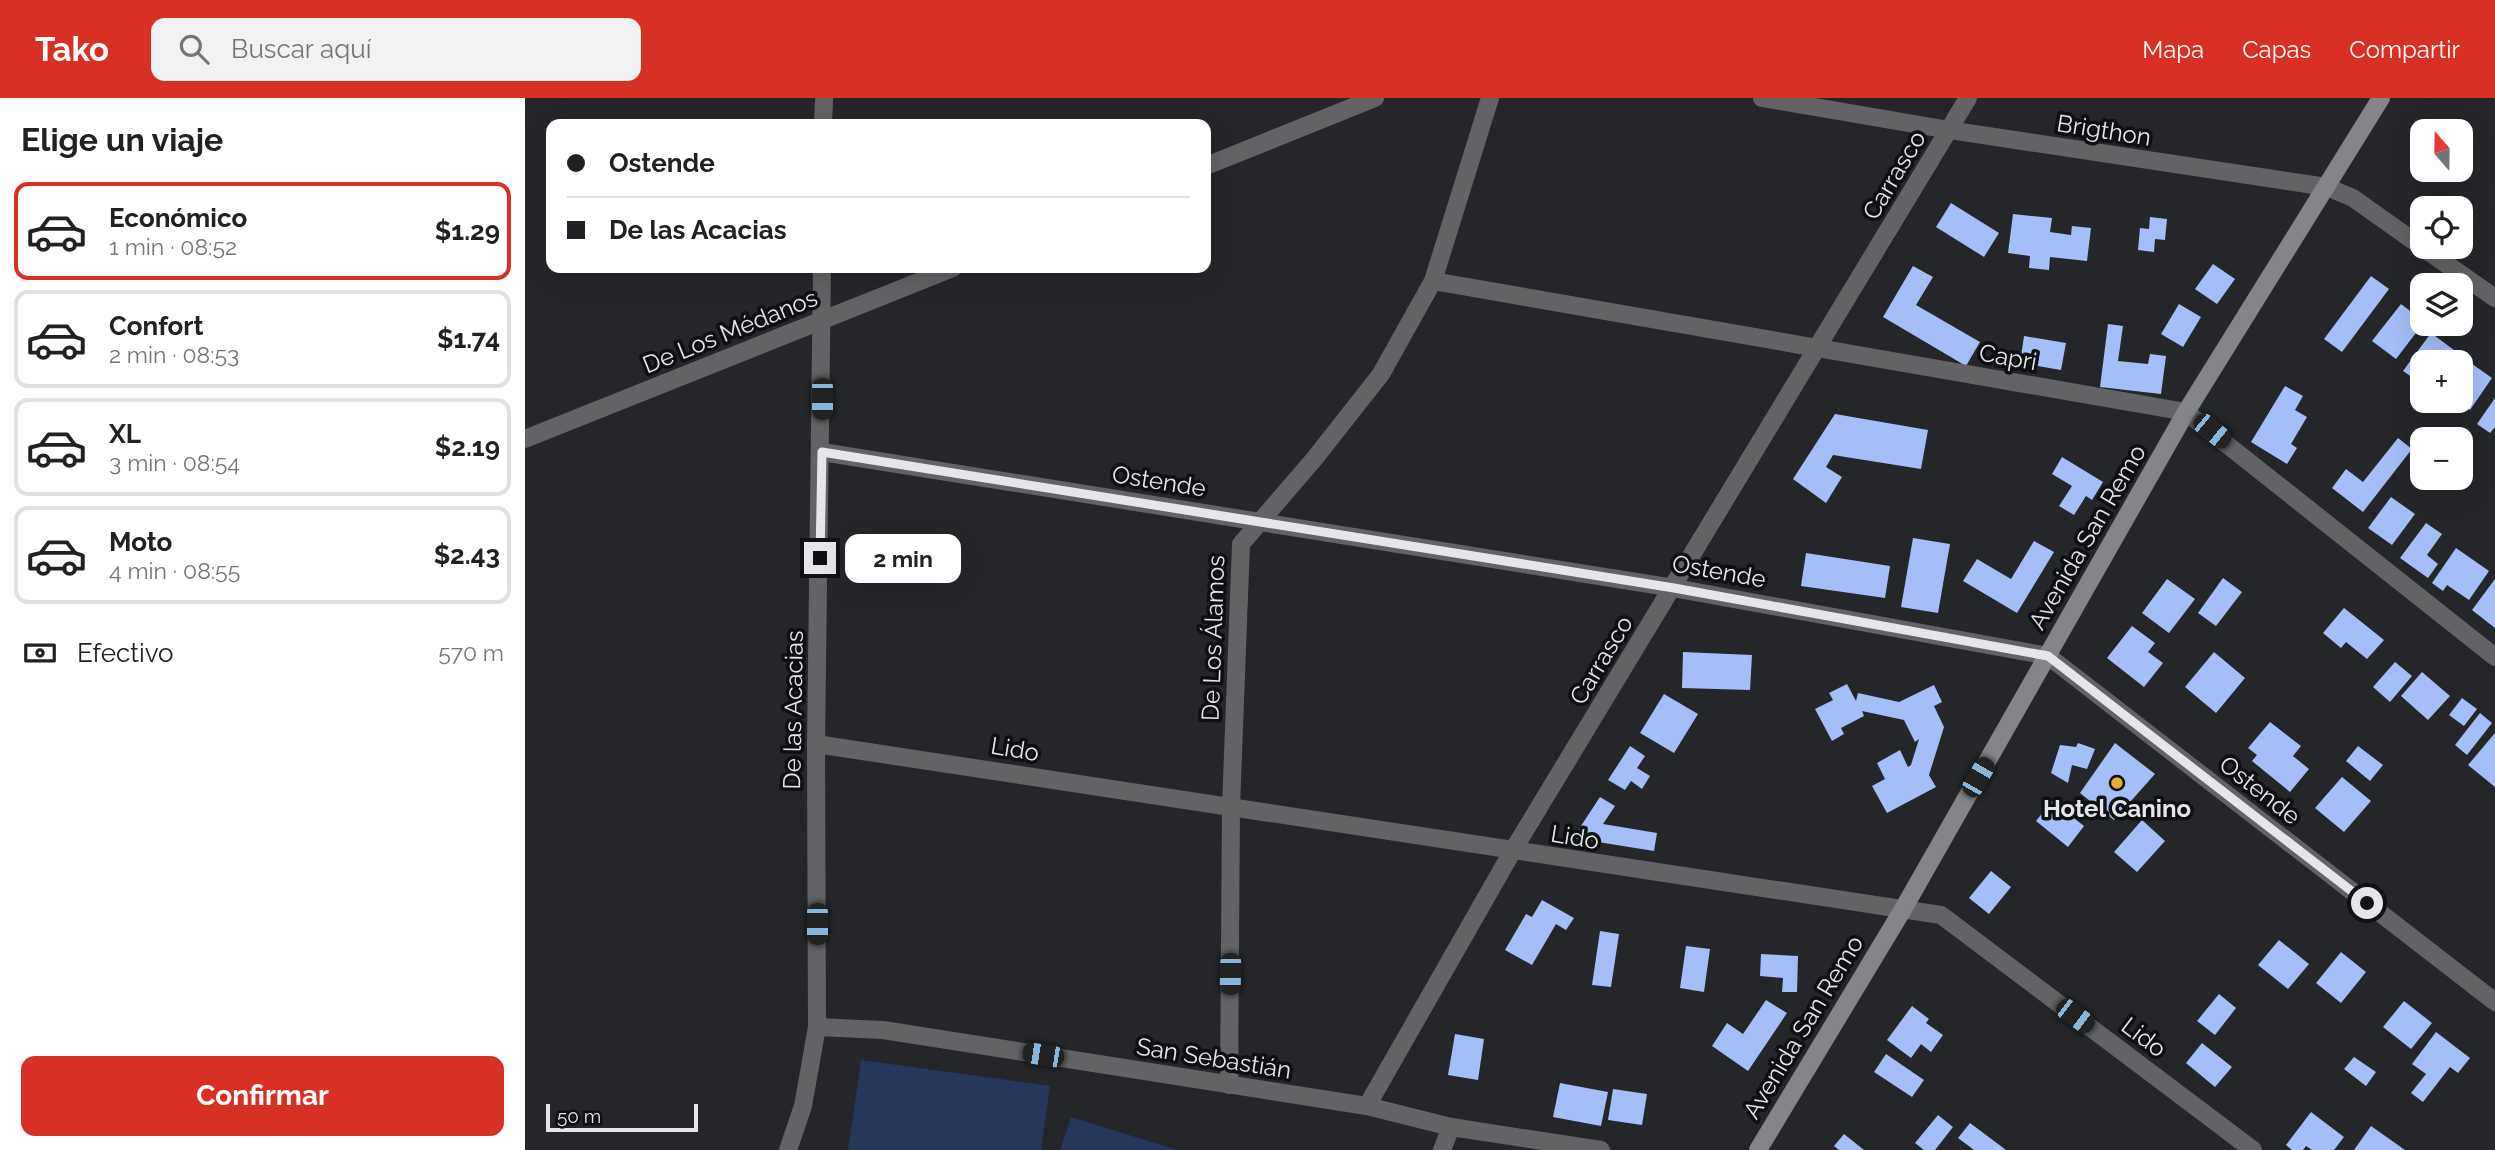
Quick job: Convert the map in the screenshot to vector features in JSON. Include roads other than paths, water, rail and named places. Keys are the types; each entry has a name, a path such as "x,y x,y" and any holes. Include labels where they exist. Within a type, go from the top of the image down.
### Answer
{"street":[{"path":"823,119 824,98"},
{"path":"1211,164 1375,98"},
{"name":"De Los Álamos","path":"1229,1085 1231,807 1241,544 1257,522 1315,458 1381,374 1433,281 1490,98"},
{"name":"Brigthon","path":"1762,98 1949,130 2327,187 2353,198 2410,238"},
{"name":"Carrasco","path":"1367,1106 1513,852 1968,98"},
{"name":"Avenida San Remo","path":"1758,1150 1902,911 2186,412 2381,98"},
{"name":"Brigthon","path":"2439,259 2495,298"},
{"name":"De las Acacias","path":"788,1150 803,1106 817,1027 816,744 822,452 822,273"},
{"name":"De Los Médanos","path":"525,439 941,273"},
{"name":"Capri","path":"1433,281 2186,412 2495,657"},
{"name":"Ostende","path":"822,452 1674,588 2048,656 2495,1002"},
{"name":"Lido","path":"816,744 1941,915 2253,1150"},
{"name":"San Sebastián","path":"817,1027 883,1030 1367,1106 1451,1128 1601,1150"},
{"path":"1442,1150 1451,1128"}],"place":[{"name":"Hotel Canino","path":"2117,783"}]}
